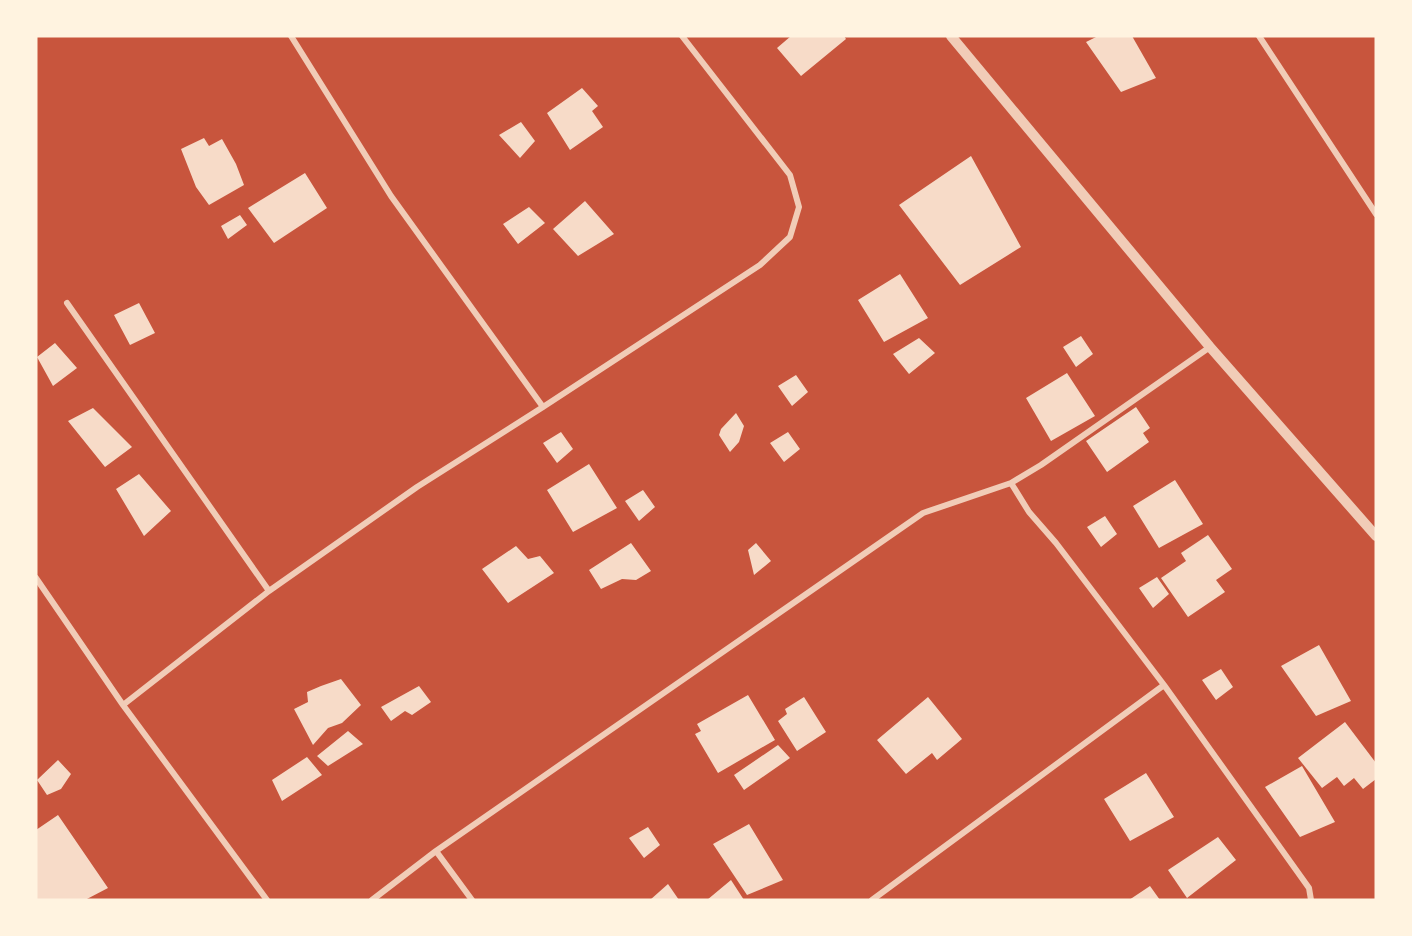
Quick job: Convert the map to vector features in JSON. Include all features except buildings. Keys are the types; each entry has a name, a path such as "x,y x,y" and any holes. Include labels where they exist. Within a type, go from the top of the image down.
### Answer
{"street":[{"path":"291,36 391,196 543,407"},
{"path":"123,705 269,591 417,487 760,265 790,237 799,207 790,174 682,36"},
{"path":"951,36 1210,347 1376,536"},
{"path":"1258,36 1376,214"},
{"path":"67,303 269,591"},
{"path":"372,900 436,851 923,513 1011,483 1041,465 1210,347"},
{"path":"1011,483 1029,512 1056,543 1164,685 1309,888 1311,900"},
{"path":"36,578 123,705 267,900"},
{"path":"872,900 1164,685"},
{"path":"436,851 472,900"}]}
